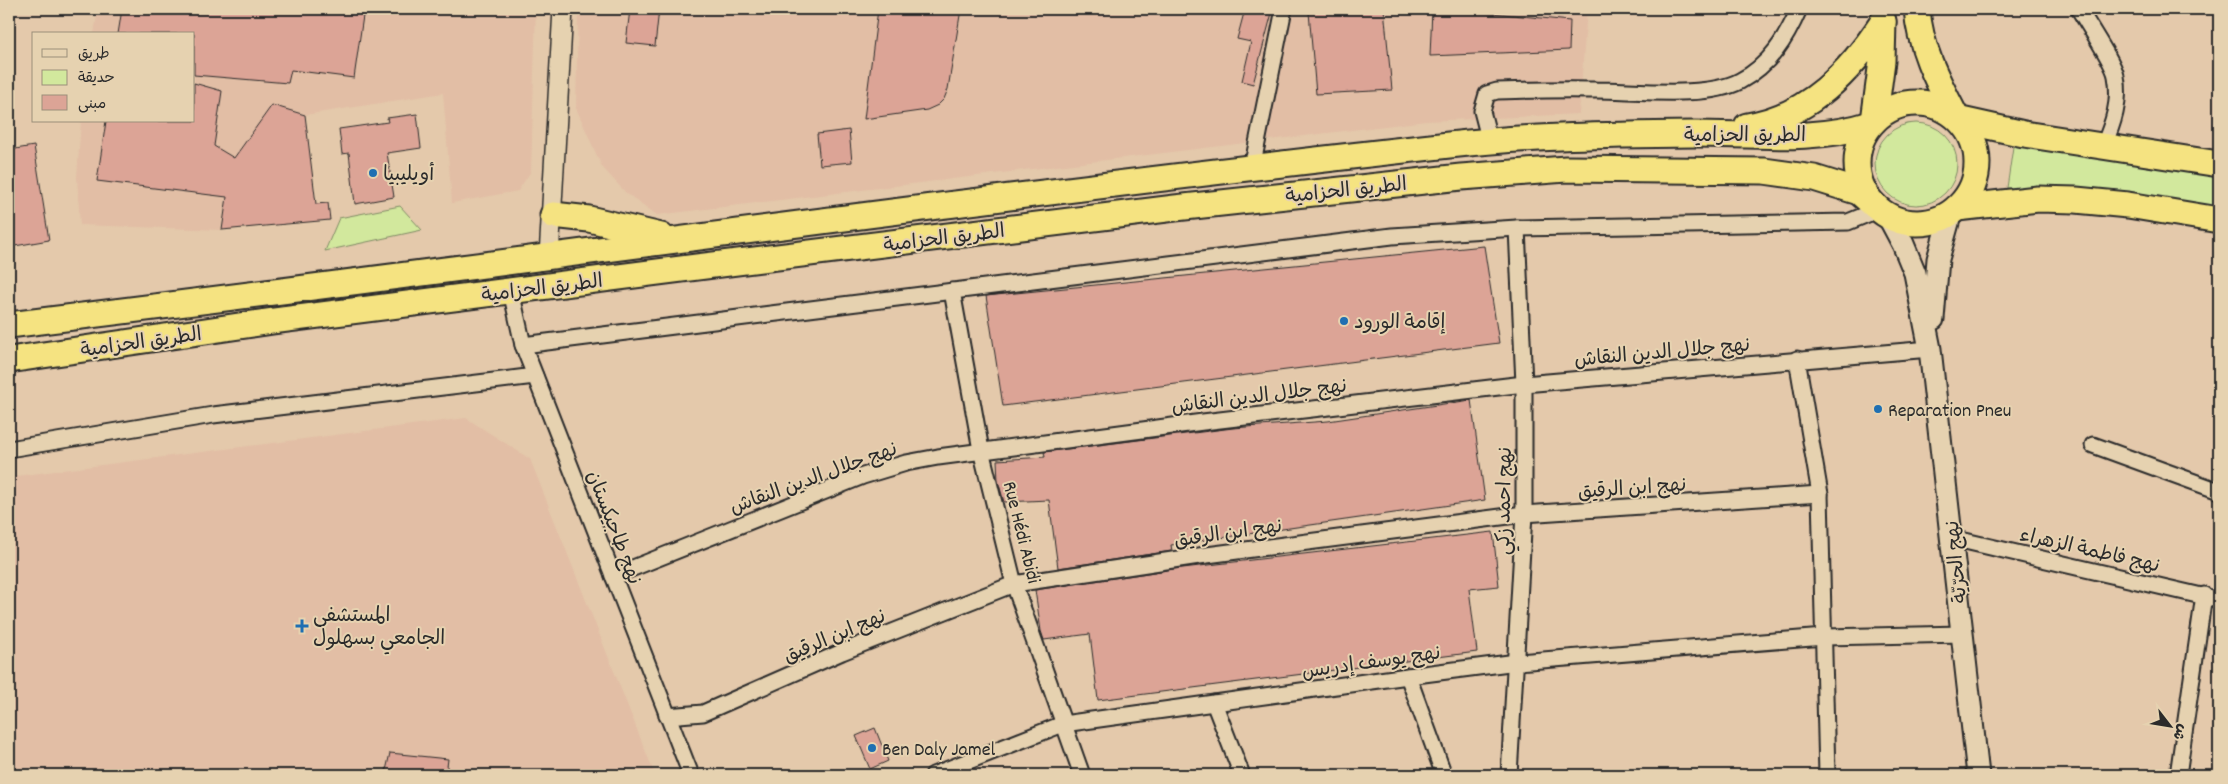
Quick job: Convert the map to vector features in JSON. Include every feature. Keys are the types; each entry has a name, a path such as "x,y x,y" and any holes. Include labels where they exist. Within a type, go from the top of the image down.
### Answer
{"highway":[{"path":"1917,9 1921,39 1929,65 1958,117 1972,136 1977,155 1976,175 1969,193 1954,210"},
{"path":"1880,210 1864,192 1858,174 1858,157 1862,139 1873,123 1881,70 1884,15"},
{"path":"1694,134 1762,124 1795,111 1845,74 1865,50 1884,15"},
{"name":"الطريق الحزامية","path":"9,326 208,299 296,291 683,239 1252,168 1490,142 1557,137 1806,134 1852,130 1873,123 1888,110 1904,104 1922,102 1939,106 1958,117 2024,134 2219,164"},
{"name":"الطريق الحزامية","path":"9,360 274,321 1185,207 1387,184 1566,170 1764,170 1814,178 1859,192 1880,210 1902,221 1919,223 1936,220 1954,210 2038,199 2076,200 2148,207 2219,220"},
{"path":"553,215 583,218 641,232 683,239"},
{"path":"9,378 48,365 82,349"}],"main road":[{"path":"1880,210 1903,244 1915,273 1930,349"},
{"path":"1930,349 1938,259 1954,210"},
{"name":"نهج الحرّيّة","path":"1930,349 1978,775"}],"street":[{"path":"549,257 553,215 563,9"},
{"path":"1252,168 1284,9"},
{"path":"1490,142 1482,111 1487,94 1497,90 1566,89 1686,92 1712,90 1739,82 1762,67 1780,45 1799,9"},
{"path":"2079,9 2116,74 2117,101 2112,125 2103,147"},
{"path":"523,345 1392,236 1517,228 1848,222 1880,210"},
{"name":"نهج احمد زكي","path":"1509,775 1517,662 1524,514 1524,384 1517,228"},
{"name":"نهج طاجيكستان","path":"511,291 523,345 690,775"},
{"name":"Rue Hédi Abidi","path":"952,291 981,450 1014,584 1082,775"},
{"name":"نهج جلال الدين النقاش","path":"613,576 863,476 906,463 981,450 1524,384 1930,349"},
{"path":"1797,359 1820,494 1827,775 1820,775"},
{"path":"9,449 213,415 535,376"},
{"path":"2093,445 2219,491"},
{"name":"نهج ابن الرقيق","path":"667,716 703,713 842,652 1014,584 1209,555 1524,514 1820,494"},
{"name":"نهج فاطمة الزهراء","path":"1952,538 2219,600"},
{"path":"2178,775 2204,595"},
{"name":"نهج يوسف إدريس","path":"933,775 1063,724 1408,676 1517,662 1824,637 1963,634"},
{"path":"1408,676 1444,775"},
{"path":"1214,703 1242,775"},
{"path":"675,736 703,713"}],"shaded area":[{"path":"98,9 536,9 531,171 518,191 452,203 443,93 305,115 272,105 234,158 222,230 80,225 77,177 81,122 195,122 195,32 94,32"},
{"path":"578,9 1587,9 1579,114 1426,121 657,215 626,193 602,167 576,108"},
{"name":"المستشفى الجامعي بسهلول","path":"466,418 530,459 655,775 9,775 9,477"}],"green space":[{"path":"1916,123 1932,126 1945,135 1954,148 1957,164 1954,180 1945,193 1932,202 1916,205 1900,202 1887,193 1878,180 1875,164 1878,148 1887,135 1900,126"},
{"path":"2014,140 2219,174 2219,207 2142,196 2007,188"},
{"path":"400,206 422,230 325,251 339,218"}],"building":[{"path":"122,9 364,9 354,78 291,70 288,83 195,75 195,32 118,32"},
{"path":"630,9 659,9 655,46 626,43"},
{"path":"878,9 961,9 948,89 944,99 938,105 927,110 864,119"},
{"path":"1245,9 1273,9 1253,84 1242,81 1251,42 1237,39"},
{"path":"1329,9 1384,9 1392,90 1316,94 1309,12"},
{"path":"1432,9 1455,9 1570,21 1569,50 1430,56"},
{"path":"195,83 222,91 214,146 234,158 272,105 305,115 316,204 328,203 330,220 222,230 227,197 97,181 106,122 195,122"},
{"path":"417,114 421,148 387,153 394,197 355,204 349,153 342,154 339,129 388,122 387,118"},
{"path":"849,130 852,162 820,165 817,134"},
{"path":"34,146 49,240 9,247 9,150"},
{"path":"1484,246 1499,343 1003,406 986,296"},
{"path":"1471,400 1485,500 1171,545 1172,551 1058,568 1049,500 1004,502 998,481 997,460 1045,457 1044,452 1233,428 1328,421"},
{"path":"1493,532 1499,586 1469,589 1477,652 1098,700 1090,634 1044,640 1041,631 1035,590 1174,569"},
{"name":"Ben Daly Jamel","path":"875,728 888,761 870,769 856,736"},
{"path":"390,753 448,759 446,775 385,775"}],"place":[{"name":"أويليبيا","path":"373,173"},
{"name":"إقامة الورود","path":"1344,321"},
{"name":"Reparation Pneu","path":"1878,409"},
{"name":"المستشفى الجامعي بسهلول","path":"302,626"},
{"name":"Ben Daly Jamel","path":"872,748"}]}
